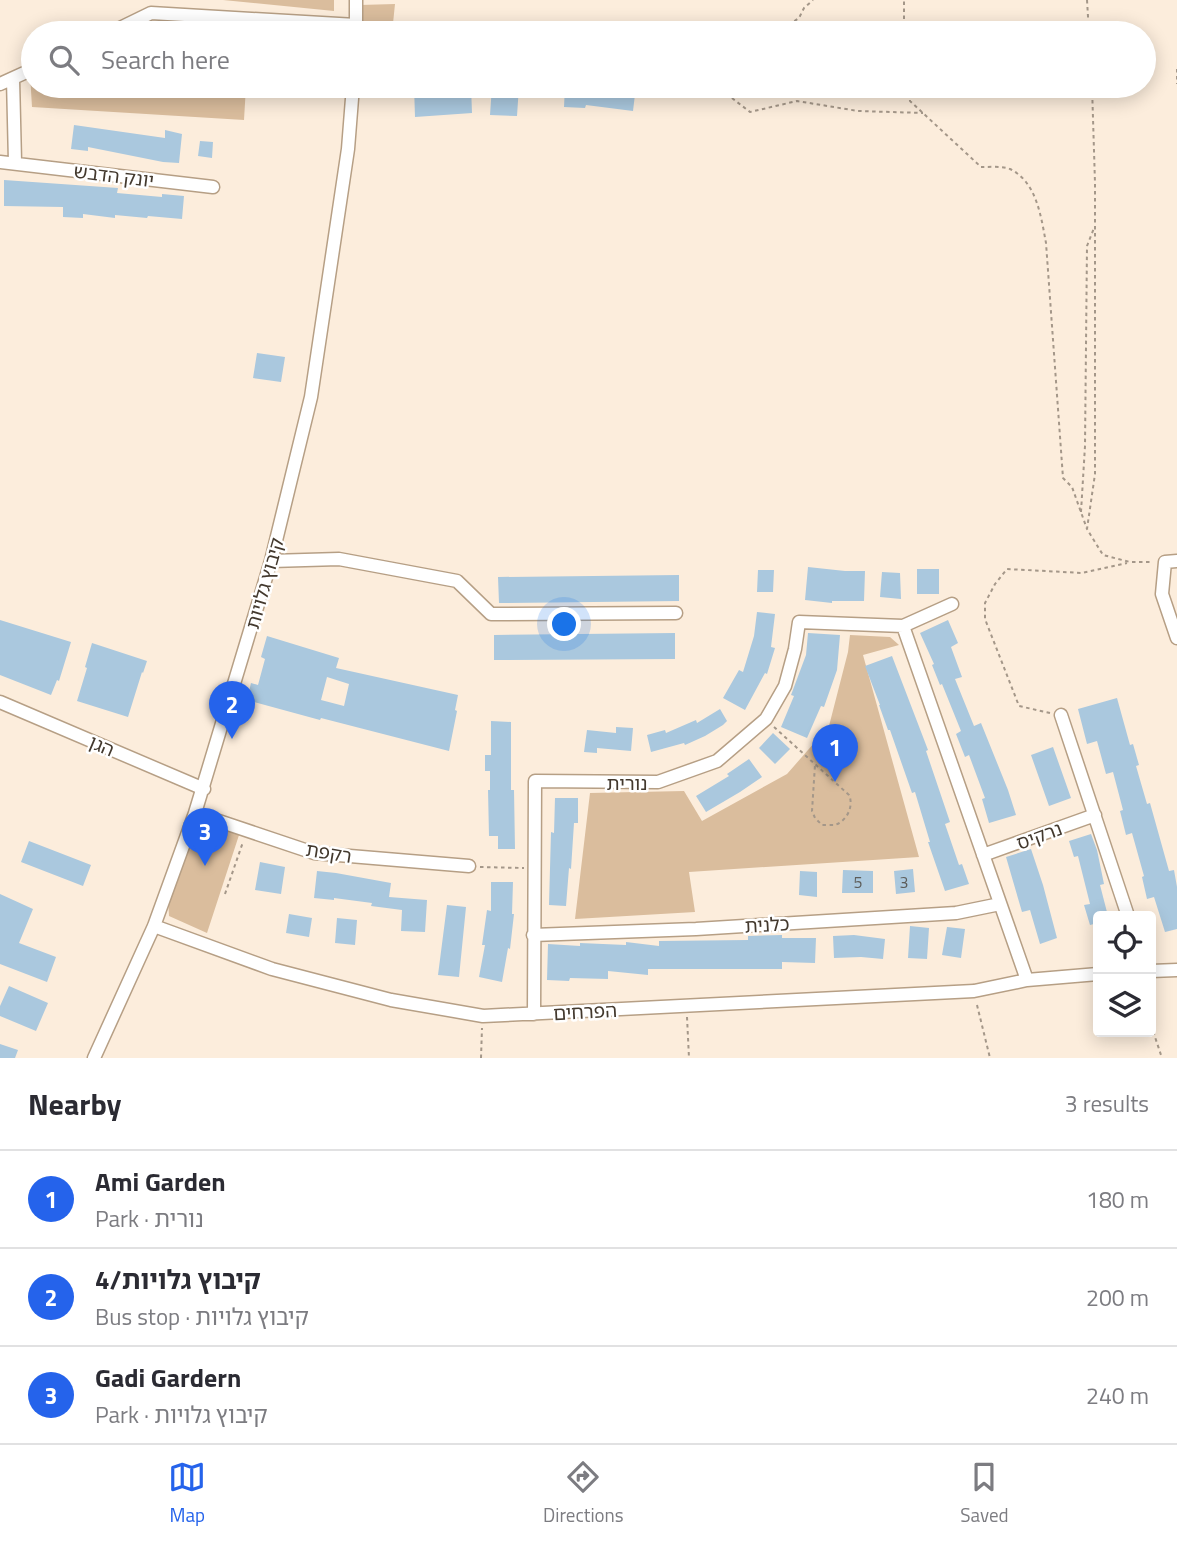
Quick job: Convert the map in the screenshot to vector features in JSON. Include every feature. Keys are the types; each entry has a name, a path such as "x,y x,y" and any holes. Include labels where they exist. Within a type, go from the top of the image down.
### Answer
{"street":[{"path":"356,0 356,21"},
{"path":"135,21 151,13 254,21"},
{"path":"0,84 21,75"},
{"path":"13,79 15,162"},
{"name":"קיבוץ גלויות","path":"94,1058 154,926 204,789 271,561 311,397 348,149 352,98"},
{"name":"יונק הדבש","path":"0,162 213,187"},
{"path":"271,561 339,559 457,581 491,614 676,612"},
{"path":"1171,562 1162,593 1177,638"},
{"name":"נורית","path":"534,1014 535,781 658,782 717,761 766,719 785,687 799,622 904,626 952,604"},
{"path":"904,626 1027,980"},
{"name":"הגן","path":"0,702 204,789"},
{"path":"1061,715 1126,911"},
{"name":"רקפת","path":"195,813 314,853 469,866"},
{"name":"נרקיס","path":"983,855 1095,815"},
{"name":"כלנית","path":"533,935 710,928 956,913 1000,904"},
{"name":"הפרחים","path":"154,926 272,969 391,1000 483,1016 974,991 1027,980 1093,974"},
{"path":"1156,971 1177,970"}],"path":[{"path":"795,21 813,0"},
{"path":"904,0 904,21"},
{"path":"1087,0 1088,21"},
{"path":"1177,69 1177,84"},
{"path":"732,98 750,112 797,101 858,111 923,113"},
{"path":"910,98 981,167 1008,168 1024,179 1039,208 1046,243 1063,478 1072,487 1087,529 1103,555 1130,562"},
{"path":"1087,529 1095,474 1095,183 1091,98"},
{"path":"1081,513 1085,446 1087,246 1094,227"},
{"path":"1061,715 1019,706 985,619 985,603 995,584 1007,569 1082,573 1130,562 1171,562"},
{"path":"766,719 849,795 852,801 850,808 843,821 834,825 822,825 813,811 816,765"},
{"path":"225,894 247,830"},
{"path":"469,866 533,868"},
{"path":"974,991 990,1058"},
{"path":"686,1006 690,1058"},
{"path":"481,1058 483,1016"},
{"path":"1155,1037 1162,1058"}],"shaded area":[{"path":"223,0 334,0 334,11"},
{"path":"395,4 393,21 361,21 360,5"},
{"path":"31,98 245,98 244,120 32,107"},
{"path":"850,635 890,637 899,645 863,655 919,857 689,872 695,912 575,919 590,793 684,791 702,821 787,774 829,726"},
{"path":"199,822 240,832 207,933 169,916 168,900"}],"building":[{"path":"414,98 471,98 472,113 415,117"},
{"path":"491,98 518,98 517,116 490,115"},
{"path":"564,98 635,98 633,111 586,105 585,108 564,107"},
{"path":"74,125 165,138 165,130 182,134 179,163 88,147 88,151 71,149"},
{"path":"200,141 213,142 212,158 198,156"},
{"path":"4,180 118,188 117,193 162,197 162,194 184,196 182,219 115,215 115,218 83,214 83,218 63,217 63,207 4,206"},
{"path":"257,353 285,357 281,382 253,378"},
{"path":"808,567 865,571 864,601 832,603 805,600"},
{"path":"917,569 939,569 939,594 917,594"},
{"path":"758,570 774,570 773,592 757,592"},
{"path":"882,572 900,573 901,599 880,597"},
{"path":"679,575 679,601 499,603 498,577"},
{"path":"757,612 775,614 771,647 775,648 767,674 765,673 745,710 723,698 739,670 743,672 754,636"},
{"path":"0,620 71,642 59,681 57,680 51,695 0,675"},
{"path":"948,620 958,643 951,647 962,677 955,679 974,726 981,723 1016,815 989,823 982,799 985,798 969,755 965,757 956,734 961,731 920,633"},
{"path":"675,633 675,659 494,660 494,635"},
{"path":"808,633 840,635 837,670 824,707 821,706 807,738 781,727 794,696 791,695 806,655"},
{"path":"267,636 339,658 336,668 458,695 449,751 247,700 251,683 258,685 265,659 261,657","holes":["327,677 349,684 344,706 321,700"]},
{"path":"92,643 147,661 128,717 77,701"},
{"path":"892,656 928,750 926,751 950,822 945,824 959,865 962,864 969,884 945,891 915,792 912,793 865,666"},
{"path":"1117,698 1169,871 1174,870 1177,887 1177,929 1165,932 1154,897 1147,899 1142,877 1144,876 1132,833 1126,835 1120,811 1123,810 1113,772 1106,774 1097,741 1087,744 1078,709"},
{"path":"720,709 727,721 723,725 685,745 684,743 651,752 647,735 665,730 666,733 696,720 697,723"},
{"path":"491,721 511,722 511,790 514,790 515,849 498,849 498,836 489,836 490,771 485,771 485,755 491,755"},
{"path":"616,727 633,728 631,751 597,748 597,753 584,752 587,730 616,733"},
{"path":"773,733 790,749 775,764 759,748"},
{"path":"1053,747 1071,798 1049,806 1031,755"},
{"path":"749,759 762,777 706,812 696,796 729,776 727,774"},
{"path":"555,798 578,798 578,823 574,823 566,906 549,905"},
{"path":"1091,834 1097,850 1104,884 1100,885 1107,911 1093,911 1093,924 1090,925 1084,905 1090,904 1078,856 1074,857 1069,841"},
{"path":"29,841 91,865 83,886 21,862"},
{"path":"1031,849 1057,938 1040,944 1030,910 1022,912 1006,857"},
{"path":"260,862 285,867 281,894 255,890"},
{"path":"913,869 915,892 896,894 894,871"},
{"path":"843,870 873,871 873,893 842,893"},
{"path":"317,871 391,883 389,897 427,900 425,932 401,931 402,910 371,906 372,903 314,898"},
{"path":"800,871 817,872 817,897 799,895"},
{"path":"491,882 513,882 514,914 510,949 508,948 502,982 479,977 485,945 482,945 487,910 491,911"},
{"path":"0,894 33,909 19,943 56,957 47,982 0,964"},
{"path":"447,905 466,907 459,977 438,975"},
{"path":"289,914 312,918 309,937 286,933"},
{"path":"337,918 357,920 355,945 335,943"},
{"path":"910,926 929,928 927,959 908,958"},
{"path":"947,927 965,929 961,958 942,955"},
{"path":"782,935 782,938 816,938 815,963 782,962 782,969 648,969 648,975 608,971 608,979 547,980 548,944 626,945 626,942 659,946 659,941 748,940 748,936"},
{"path":"854,935 885,939 883,959 834,958 833,936"},
{"path":"9,986 48,1003 36,1031 0,1016 0,1006"},
{"path":"0,1044 18,1050 15,1058 0,1058"}],"place":[{"name":"קיבוץ גלויות/4","path":"232,739"},
{"name":"Ami Garden","path":"835,782"},
{"name":"Gadi Gardern","path":"205,866"}]}
